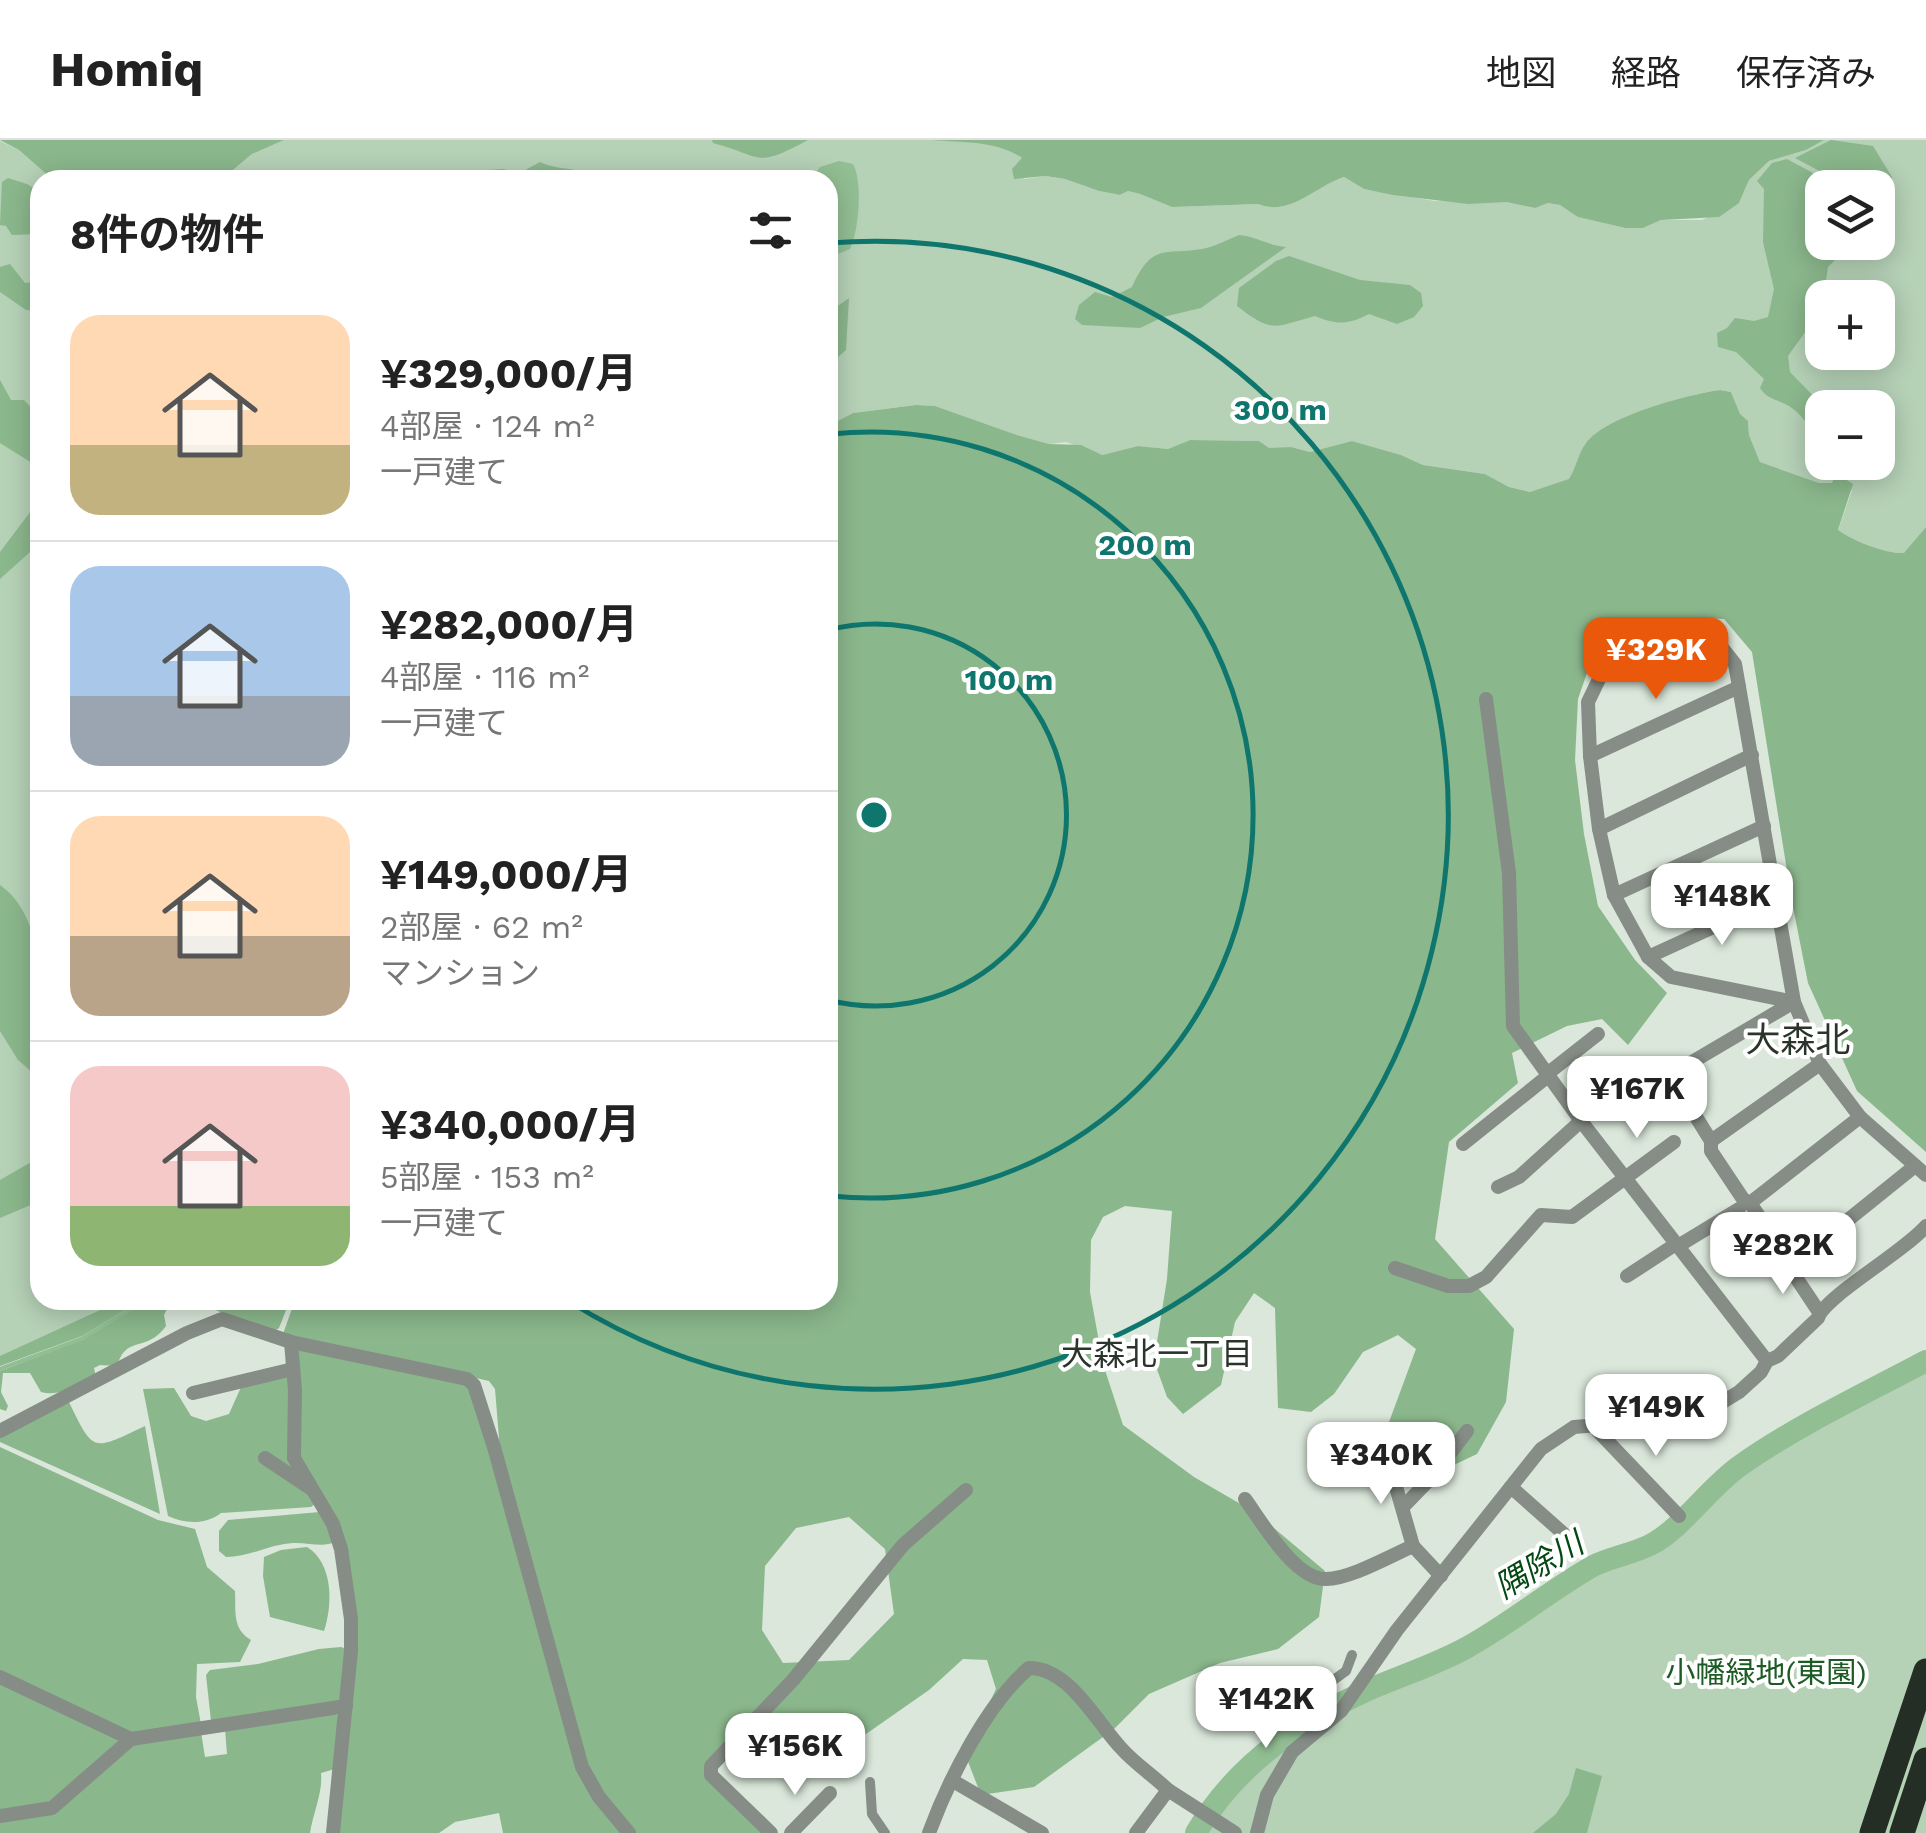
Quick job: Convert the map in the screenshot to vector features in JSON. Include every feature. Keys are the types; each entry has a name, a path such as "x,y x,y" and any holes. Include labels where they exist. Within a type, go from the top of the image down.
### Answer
{"highway":[{"path":"1875,1823 1926,1671"},
{"path":"1904,1827 1926,1760"}],"street":[{"path":"1792,1266 1921,1170 1860,1117 1820,1064 1794,1002 1736,664 1720,645 1702,640 1652,647 1614,662 1602,673 1588,702 1599,829 1614,895 1648,958 1671,977 1794,1002"},
{"path":"1590,756 1740,687"},
{"path":"1486,699 1509,873 1513,1026 1581,1121 1767,1361"},
{"path":"1599,829 1752,755"},
{"path":"1614,895 1764,826"},
{"path":"1648,958 1777,898"},
{"path":"1794,1002 1670,1075 1745,1206 1792,1266 1819,1312"},
{"path":"1463,1144 1598,1034"},
{"path":"1711,1141 1820,1064"},
{"path":"1498,1188 1519,1177 1581,1121 1649,1071"},
{"path":"1627,1276 1745,1206 1860,1117"},
{"path":"1396,1268 1448,1286 1479,1282 1542,1215 1572,1217 1674,1142"},
{"path":"1257,1833 1266,1795 1292,1752 1341,1710 1397,1630 1553,1439 1574,1427 1670,1418 1716,1406 1761,1372 1767,1361 1778,1356 1818,1318 1832,1298 1912,1243 1926,1226"},
{"path":"0,1431 187,1333 222,1319 291,1342 468,1379 474,1384 494,1447 582,1767 588,1782 630,1833"},
{"path":"291,1342 294,1458 333,1524 348,1587 351,1651 334,1833"},
{"path":"193,1393 293,1370"},
{"path":"1595,1423 1595,1428 1679,1516"},
{"path":"1404,1506 1432,1478 1467,1431"},
{"path":"264,1458 314,1490"},
{"path":"1390,1466 1413,1546 1441,1576"},
{"path":"1511,1487 1565,1535"},
{"path":"771,1833 710,1776 711,1766 793,1680 904,1545 966,1490"},
{"path":"1245,1499 1292,1562 1314,1577 1338,1578 1413,1546"},
{"path":"1299,1705 1346,1671 1352,1655"},
{"path":"929,1833 952,1781 995,1705 1029,1668 1038,1668 1060,1680 1093,1708 1124,1752 1168,1790 1235,1833"},
{"path":"0,1676 132,1740"},
{"path":"0,1816 52,1808 132,1740 346,1706"},
{"path":"952,1781 1042,1833"},
{"path":"870,1782 872,1814 885,1833"},
{"path":"1136,1833 1168,1790"},
{"path":"791,1833 830,1793"}],"green space":[{"path":"284,140 970,140 998,146 1022,158 1024,179 1065,179 1099,191 1140,194 1172,207 1281,207 1344,177 1364,189 1435,201 1506,202 1534,208 1548,203 1560,205 1579,217 1625,228 1643,228 1661,220 1702,220 1739,203 1749,180 1769,161 1824,140 1926,140 1926,527 1905,553 1870,546 1838,531 1852,490 1811,480 1895,480 1895,390 1805,390 1805,478 1760,462 1748,421 1740,415 1731,392 1720,390 1668,402 1611,424 1586,443 1569,480 1530,492 1509,487 1485,474 1423,465 1352,441 1310,452 1291,447 1269,449 1259,441 1190,440 1168,449 1138,446 1102,455 1066,442 1049,444 1017,435 935,406 853,413 838,421 838,170 233,170 252,154"},
{"path":"0,141 19,150 42,170 30,170 30,1310 125,1310 82,1336 0,1366"},
{"name":"小幡緑地(東園)","path":"1926,1358 1926,1833 1201,1833 1219,1801 1277,1747 1364,1688 1457,1653 1603,1565 1678,1538 1684,1515 1697,1493 1738,1461"}],"shaded area":[{"path":"0,140 284,140 252,154 233,170 42,170"},
{"path":"712,140 808,140 778,155 760,158"},
{"path":"932,140 1824,140 1769,161 1749,180 1739,203 1719,217 1661,220 1643,228 1625,228 1578,217 1560,205 1548,203 1535,208 1506,202 1468,204 1393,195 1364,189 1344,177 1281,207 1172,207 1140,194 1099,191 1065,179 1014,179 1012,169 1022,158 1012,152 979,143"},
{"path":"1831,140 1873,146 1888,170 1818,170 1795,158"},
{"path":"1787,159 1807,170 1805,260 1835,260 1828,267 1826,280 1805,280 1805,332 1788,356 1790,372 1807,390 1805,422 1793,409 1763,392 1760,388 1764,379 1736,352 1718,347 1717,333 1735,318 1754,321 1768,317 1774,289 1763,242 1764,189 1757,181 1772,163"},
{"path":"839,161 853,164 856,172 858,219 850,249 838,254 838,170 818,170"},
{"path":"540,162 573,170 525,170"},
{"path":"8,178 30,186 30,234 12,235 6,226 0,225 2,182"},
{"path":"1239,235 1286,247 1201,308 1163,317 1140,328 1082,325 1075,319 1079,305 1095,292 1112,297 1132,287 1153,257 1207,248"},
{"path":"1289,256 1360,280 1410,285 1421,293 1423,306 1414,317 1397,324 1369,314 1348,322 1315,316 1274,326 1237,306 1239,288"},
{"path":"10,264 25,283 30,282 30,310 0,292 0,267"},
{"path":"849,298 846,350 838,357 838,306"},
{"path":"0,380 11,400 24,400 30,406 30,462 0,443"},
{"path":"1720,390 1731,392 1740,414 1748,421 1760,462 1805,480 1832,483 1847,480 1853,484 1838,530 1879,549 1904,553 1926,527 1926,1152 1857,1091 1808,983 1752,652 1724,619 1670,617 1618,642 1589,667 1578,699 1575,760 1584,834 1598,906 1635,960 1667,993 1628,1045 1602,1019 1567,1026 1512,1053 1518,1083 1449,1142 1435,1239 1514,1329 1506,1402 1477,1454 1437,1473 1396,1467 1382,1441 1416,1349 1398,1335 1363,1352 1334,1394 1311,1412 1278,1408 1275,1308 1254,1293 1235,1322 1221,1385 1183,1414 1167,1397 1154,1361 1167,1279 1172,1211 1125,1206 1103,1217 1091,1240 1090,1292 1103,1364 1123,1425 1194,1477 1256,1513 1325,1571 1319,1617 1278,1649 1220,1663 1149,1694 1114,1729 1034,1787 981,1795 967,1759 996,1689 987,1660 963,1659 929,1690 866,1734 758,1758 713,1757 705,1767 764,1833 634,1833 592,1780 500,1450 495,1389 489,1381 283,1334 291,1310 838,1310 838,421 853,413 935,406 1017,435 1049,444 1081,445 1102,455 1138,446 1168,449 1190,440 1259,441 1269,448 1291,447 1310,452 1352,441 1423,465 1485,474 1509,487 1530,492 1569,479 1581,451 1596,433 1648,408","holes":["849,1517 885,1549 894,1614 849,1660 783,1663 762,1630 765,1566 796,1528"]},
{"path":"30,512 30,552 0,579 0,552"},
{"path":"0,885 17,902 30,927 30,1070 18,1060 0,1031"},
{"path":"30,1163 30,1205 0,1218 0,1180"},
{"path":"100,1310 125,1310 82,1336 0,1366 0,1356"},
{"path":"131,1310 166,1310 166,1326 154,1338 128,1348 116,1366 94,1368 96,1377 69,1389 41,1392 30,1373 3,1373 1,1392 8,1406 6,1411 0,1409 0,1371 84,1339"},
{"path":"216,1310 286,1310 279,1328 272,1333"},
{"path":"297,1347 465,1382 471,1387 569,1737 624,1833 503,1833 499,1813 455,1822 439,1833 339,1833 349,1712 344,1549 300,1465"},
{"path":"289,1376 289,1449 317,1502 311,1507 221,1513 195,1522 168,1516 143,1389 174,1388 191,1416 206,1421 229,1414 242,1385"},
{"path":"68,1400 96,1443 114,1440 145,1426 160,1514 0,1442 0,1435"},
{"path":"0,1447 158,1520 195,1529 207,1567 235,1591 238,1625 251,1640 240,1662 197,1664 196,1697 201,1724 137,1735 0,1673"},
{"path":"320,1512 335,1542 285,1544 226,1557 219,1551 219,1531 228,1520"},
{"path":"307,1547 322,1563 329,1585 324,1631 270,1617 264,1557"},
{"path":"347,1649 339,1703 211,1721 206,1675 210,1670"},
{"path":"0,1680 119,1739 118,1746 46,1804 0,1810"},
{"path":"334,1712 341,1718 335,1769 321,1773 310,1833 0,1833 0,1820 54,1811 134,1745 201,1732 205,1757 227,1754 225,1729"},
{"path":"1576,1768 1602,1776 1587,1833 1533,1833 1556,1814 1569,1794"}],"waterway":[{"path":"0,1369 83,1338 129,1310"},
{"name":"隅除川","path":"1196,1833 1229,1787 1294,1731 1343,1702 1466,1648 1593,1566 1662,1538 1729,1474 1763,1450 1926,1361"}],"district":[{"name":"大森北","path":"1798,1040"},
{"name":"大森北一丁目","path":"1157,1354"}]}
